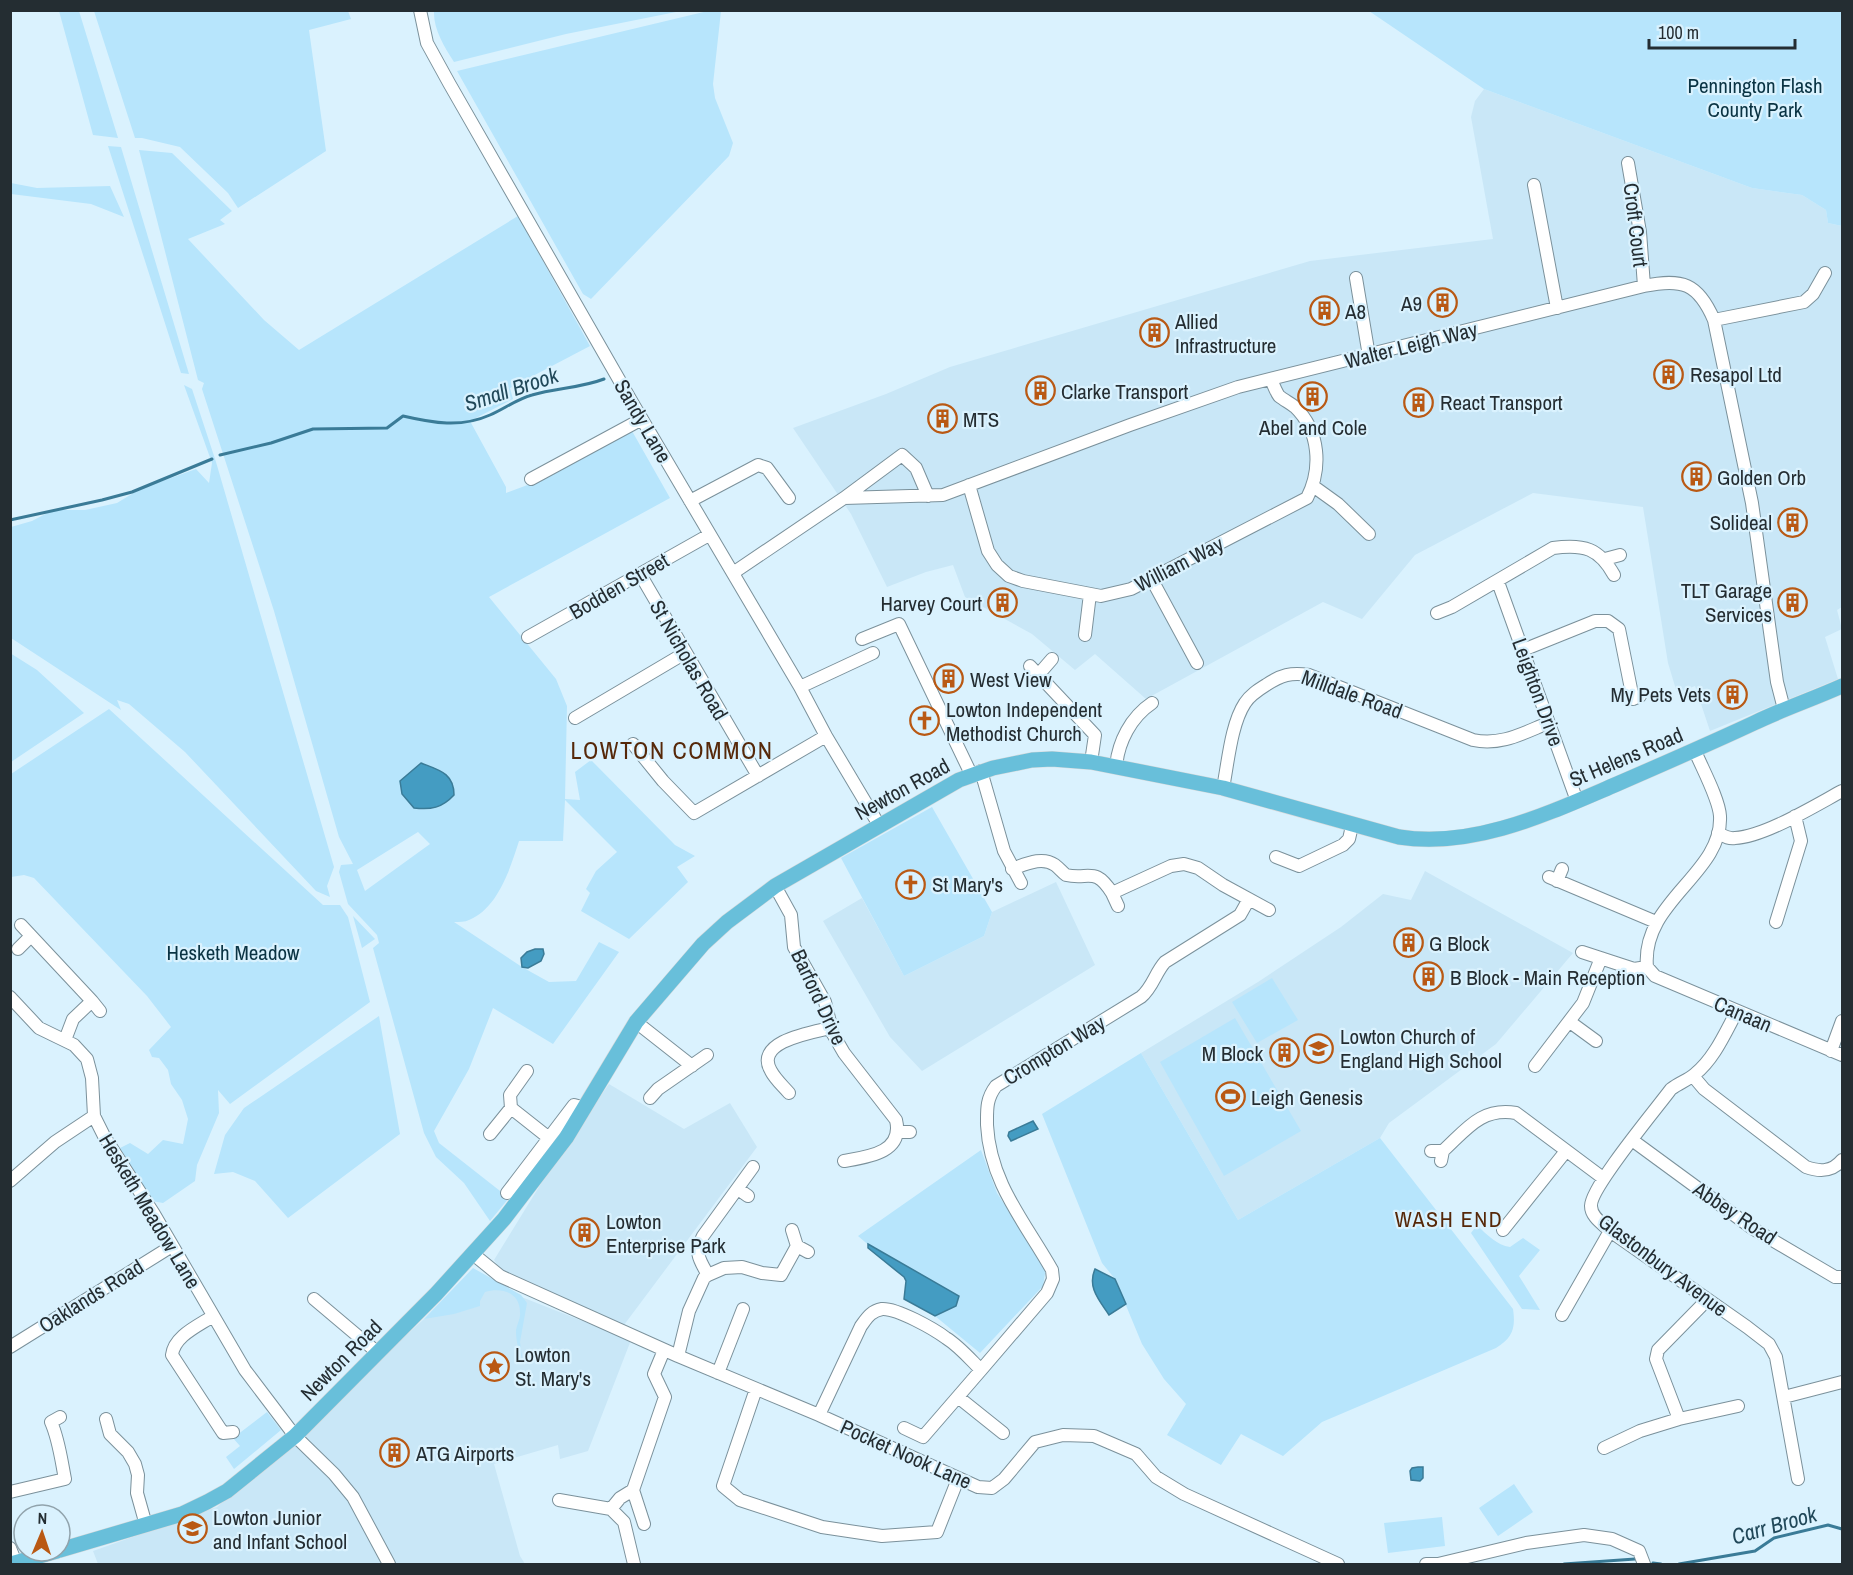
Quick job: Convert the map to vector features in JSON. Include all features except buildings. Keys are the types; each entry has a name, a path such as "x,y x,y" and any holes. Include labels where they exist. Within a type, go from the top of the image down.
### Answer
{"main road":[{"name":"St Helens Road","path":"1418,840 1449,840 1484,833 1577,801 1695,751 1784,709 1842,686"},
{"name":"Newton Road","path":"72,1547 182,1514 227,1491 295,1436 473,1254 531,1185 585,1108 636,1022 703,944 735,915 775,886 976,772 1011,764 1052,759 1091,762 1223,788 1352,826 1418,840"}],"street":[{"name":"Sandy Lane","path":"420,10 423,29 433,53 709,535 879,825"},
{"name":"Croft Court","path":"1628,163 1640,232 1644,286"},
{"path":"1534,185 1557,308"},
{"path":"1714,320 1804,302 1813,294 1825,273"},
{"path":"1356,278 1369,356"},
{"name":"Walter Leigh Way","path":"844,498 943,495 1239,387 1644,286 1665,282 1679,283 1700,294 1714,320 1752,503 1777,682 1784,709"},
{"path":"1271,379 1279,395 1296,407 1311,429 1318,456 1313,486 1338,504 1369,534"},
{"path":"531,478 642,419"},
{"path":"733,573 844,498 902,455 916,468 928,496"},
{"path":"690,501 758,465 767,468 789,498"},
{"name":"William Way","path":"969,485 988,551 997,565 1009,576 1023,581 1101,596 1131,589 1307,498 1313,486"},
{"name":"Bodden Street","path":"528,637 709,535"},
{"path":"1437,613 1498,582 1553,548 1572,546 1587,549 1605,559 1614,575"},
{"path":"1605,559 1620,555"},
{"name":"St Nicholas Road","path":"640,574 758,776"},
{"path":"1151,578 1197,663"},
{"name":"Leighton Drive","path":"1498,582 1577,801"},
{"path":"1085,635 1090,594"},
{"path":"1523,650 1595,621 1608,621 1619,629 1633,699"},
{"path":"862,639 899,624 976,772 1004,851 1021,883"},
{"path":"575,718 685,653"},
{"path":"800,687 873,653"},
{"path":"1052,659 1034,670 1095,735 1091,762"},
{"name":"Milldale Road","path":"1223,788 1236,724 1244,703 1255,692 1278,677 1293,672 1309,675 1473,740 1487,743 1504,741 1548,723"},
{"path":"1116,767 1118,752 1131,721 1141,710 1152,703"},
{"path":"633,744 663,781 694,813 826,736"},
{"path":"1582,952 1634,969 1647,967 1647,954 1656,922 1671,900 1709,856 1718,833 1720,816 1718,806 1695,751"},
{"path":"1718,833 1726,838 1751,836 1842,791"},
{"path":"1776,922 1801,841 1795,816"},
{"path":"1276,857 1299,866 1342,845 1349,839 1352,826"},
{"path":"1012,869 1034,862 1048,862 1054,864 1066,875 1091,875 1106,885 1118,906"},
{"path":"1112,893 1171,866 1184,864 1198,868 1223,885 1269,910"},
{"path":"1556,876 1656,922"},
{"name":"Barford Drive","path":"775,886 791,915 794,947 825,1002 830,1028 844,1053 894,1115 897,1132"},
{"name":"Crompton Way","path":"904,1428 924,1437 1047,1293 1053,1279 1052,1270 1000,1183 988,1138 987,1107 991,1093 996,1086 1141,997 1153,985 1160,967 1165,962 1240,915 1249,899"},
{"path":"21,925 100,1011"},
{"path":"18,949 31,936"},
{"path":"1535,1066 1540,1052 1570,1022 1583,1003 1601,958"},
{"name":"Canaan","path":"1647,967 1655,976 1837,1053"},
{"name":"Hesketh Meadow Lane","path":"10,997 39,1028 78,1048 89,1065 94,1116 104,1136 245,1370 295,1436 334,1474 353,1497 389,1564"},
{"path":"65,1040 73,1019 92,1001"},
{"name":"Glastonbury Avenue","path":"1737,1011 1707,1063 1693,1076 1671,1089 1603,1178 1592,1196 1590,1205 1596,1218 1610,1231 1769,1344 1776,1357 1798,1479"},
{"path":"1837,1053 1842,1021"},
{"path":"636,1022 692,1066"},
{"path":"1570,1022 1596,1041"},
{"path":"789,1093 770,1071 768,1061 771,1052 780,1043 792,1038 830,1028"},
{"path":"650,1098 658,1089 707,1055"},
{"path":"490,1134 511,1108 510,1095 527,1071"},
{"path":"1693,1076 1704,1089 1806,1167 1823,1171 1838,1166 1842,1160"},
{"path":"507,1192 574,1105 585,1108"},
{"path":"511,1108 549,1138"},
{"path":"1438,1155 1480,1117 1505,1111 1516,1113 1603,1178"},
{"path":"10,1180 55,1142 94,1116"},
{"path":"844,1161 872,1156 888,1149 896,1138 897,1132 910,1132"},
{"name":"Abbey Road","path":"1632,1140 1752,1228 1835,1277 1842,1277"},
{"path":"1502,1232 1566,1150"},
{"path":"708,1275 698,1255 698,1246 702,1236 743,1193 753,1167"},
{"path":"678,1356 689,1311 704,1278 724,1268 742,1267 762,1273 782,1275 803,1249 792,1230"},
{"path":"1562,1315 1610,1231"},
{"name":"Oaklands Road","path":"10,1347 172,1246"},
{"name":"Pocket Nook Lane","path":"473,1254 500,1276 978,1487 992,1488 1004,1479 1035,1442 1063,1435 1094,1436 1136,1454 1156,1477 1185,1494 1338,1564"},
{"path":"314,1299 378,1353"},
{"path":"1679,1419 1656,1359 1658,1350 1707,1300"},
{"path":"717,1373 743,1309"},
{"path":"819,1415 861,1326 869,1315 876,1311 892,1311 924,1325 948,1339 981,1370"},
{"path":"213,1316 178,1340 172,1346 171,1355 225,1434"},
{"path":"644,1524 633,1490 665,1397 654,1374 664,1350"},
{"path":"1784,1397 1842,1382"},
{"path":"756,1389 723,1486 740,1500 822,1527 882,1536 937,1532 958,1479"},
{"path":"958,1397 1003,1433"},
{"path":"1604,1448 1640,1431 1679,1419 1737,1406"},
{"path":"10,1492 66,1479 60,1458 59,1438 51,1422 60,1417"},
{"path":"106,1419 110,1434 128,1452 135,1464 138,1475 137,1493 146,1525"},
{"path":"611,1509 620,1498 633,1490"},
{"path":"559,1500 611,1509 624,1522 634,1564"},
{"path":"1426,1564 1438,1564 1526,1543 1584,1535 1612,1539 1639,1551 1644,1564"},
{"path":"10,1548 14,1564"}],"shaded area":[{"path":"1484,89 1752,188 1802,195 1826,210 1828,223 1842,226 1842,607 1837,610 1842,629 1825,637 1838,679 1710,731 1695,686 1677,693 1668,663 1643,507 1533,493 1415,555 1362,619 1323,602 1146,699 1095,654 1075,670 1032,634 965,597 953,565 926,572 887,587 851,514 793,428 886,394 950,367 1310,261 1493,239 1471,117 1475,101"},
{"path":"421,763 444,773 451,782 454,795 441,805 426,809 414,808 402,794 400,781"},
{"name":"Lowton Church of England High School","path":"1425,871 1573,953 1496,1044 1389,1123 1380,1138 1238,1220 1141,1053 1258,982 1341,927 1383,894 1411,900"},
{"path":"1056,882 1095,965 922,1071 890,1037 823,921 862,898 904,976 984,936 992,912"},
{"path":"543,949 544,954 541,961 528,968 522,967 521,958 527,952"},
{"path":"609,1084 684,1129 730,1103 757,1147 624,1325 502,1272 494,1260 561,1151"},
{"path":"1033,1121 1038,1129 1011,1141 1008,1136 1009,1132"},
{"path":"868,1244 959,1296 956,1306 935,1316 904,1299 906,1281 904,1277 868,1248"},
{"path":"1095,1269 1115,1279 1126,1304 1109,1315 1093,1288"},
{"path":"491,1285 631,1340 588,1451 560,1459 558,1445 494,1464 520,1556 525,1564 98,1564 93,1551 217,1507 424,1319"},
{"path":"1423,1467 1423,1478 1420,1481 1411,1480 1410,1471"}],"green space":[{"path":"434,10 681,11 566,34 454,62 437,31"},
{"path":"712,10 721,11 713,84 715,98 733,143 729,156 591,299 583,294 457,71"},
{"path":"59,11 79,11 118,138 93,135"},
{"path":"94,11 348,11 351,19 309,30 326,151 238,208 228,193 180,147 135,138"},
{"name":"Pennington Flash County Park","path":"1369,11 1842,11 1842,226 1828,223 1826,210 1802,195 1752,188 1484,89"},
{"path":"108,146 121,147 189,374 181,373"},
{"path":"139,150 172,153 232,211 220,220 225,224 188,239 264,320 299,350 518,216 590,346 510,388 513,399 470,421 506,487 506,493 549,477 632,431 670,498 489,597 556,679 567,706 565,799 580,800 575,772 591,760 675,845 695,856 677,867 688,882 629,939 581,911 590,893 586,889 596,871 617,852 565,800 563,841 519,841 502,886 488,907 469,920 454,922 549,982 576,981 599,942 619,952 553,1044 493,1008 469,1069 434,1131 439,1143 509,1198 490,1221 464,1183 436,1157 424,1133 373,948 379,943 377,935 348,904 339,872 341,865 353,864 339,837 274,611 202,389 204,383 198,380","holes":["418,832 430,844 365,891 357,870"]},
{"path":"11,183 37,188 110,186 124,217 91,204 11,194"},
{"path":"184,385 192,389 216,462 334,867 327,886 330,897 316,891 185,752 129,704 117,700 121,710 11,638 11,527 32,521 53,510 85,510 117,503 140,489 196,469 209,483 212,463"},
{"path":"10,653 37,670 84,713 11,762"},
{"name":"Hesketh Meadow","path":"109,709 323,905 340,905 348,917 370,1002 230,1104 218,1090 219,1113 197,1165 195,1181 163,1203 152,1201 120,1148 130,1143 148,1154 163,1140 183,1144 188,1119 182,1100 171,1084 168,1070 159,1058 152,1057 149,1050 171,1027 147,996 34,878 24,875 11,877 11,774"},
{"path":"932,807 992,912 984,936 904,976 841,858"},
{"path":"353,916 375,939 362,948"},
{"path":"1272,978 1298,1020 1257,1043 1232,1002"},
{"path":"379,1016 400,1134 288,1218 255,1181 233,1172 214,1174 225,1135 244,1108"},
{"name":"Leigh Genesis","path":"1235,1018 1301,1131 1224,1176 1160,1062"},
{"path":"1141,1053 1238,1220 1380,1138 1513,1309 1514,1322 1509,1337 1496,1348 1322,1422 1283,1456 1241,1434 1221,1465 1167,1435 1186,1404 1164,1379 1142,1344 1115,1279 1102,1263 1042,1114"},
{"path":"981,1150 997,1193 1046,1268 1043,1286 980,1353 935,1316 946,1311 858,1236"},
{"path":"1477,1225 1501,1244 1510,1247 1523,1238 1540,1250 1519,1276 1540,1310 1522,1309 1471,1233"},
{"path":"473,1268 521,1295 527,1303 520,1342 522,1358 516,1334 520,1316 519,1305 509,1293 497,1290 485,1292 480,1306 454,1314 424,1319"},
{"path":"267,1412 281,1430 234,1469 226,1457 240,1446 233,1438"},
{"path":"1514,1484 1533,1512 1498,1536 1479,1508"},
{"path":"1442,1517 1445,1546 1388,1553 1384,1523"}],"waterway":[{"name":"Small Brook","path":"220,455 271,443 313,429 387,428 403,416 425,421 468,422 490,415 532,395 604,379"},
{"name":"Small Brook","path":"10,520 132,492 212,459"},
{"name":"Carr Brook","path":"1679,1564 1755,1551 1774,1538 1828,1525 1842,1529"},
{"name":"Carr Brook","path":"1564,1564 1635,1559"},
{"name":"Carr Brook","path":"1653,1563 1661,1564"}],"place":[{"name":"A9","path":"1443,303"},
{"name":"A8","path":"1324,311"},
{"name":"Allied Infrastructure","path":"1154,333"},
{"name":"Resapol Ltd","path":"1669,374"},
{"name":"Clarke Transport","path":"1040,391"},
{"name":"Abel and Cole","path":"1313,396"},
{"name":"React Transport","path":"1419,402"},
{"name":"MTS","path":"942,419"},
{"name":"Golden Orb","path":"1696,477"},
{"name":"Solideal","path":"1793,522"},
{"name":"TLT Garage Services","path":"1793,602"},
{"name":"Harvey Court","path":"1003,603"},
{"name":"West View","path":"949,679"},
{"name":"My Pets Vets","path":"1732,694"},
{"name":"Lowton Independent Methodist Church","path":"925,721"},
{"name":"St Mary's","path":"911,884"},
{"name":"G Block","path":"1408,943"},
{"name":"B Block - Main Reception","path":"1429,977"},
{"name":"Lowton Church of England High School","path":"1319,1048"},
{"name":"M Block","path":"1284,1053"},
{"name":"Leigh Genesis","path":"1230,1097"},
{"name":"Lowton Enterprise Park","path":"585,1233"},
{"name":"Lowton St. Mary's","path":"494,1366"},
{"name":"ATG Airports","path":"395,1453"},
{"name":"Lowton Junior and Infant School","path":"192,1529"}],"district":[{"name":"LOWTON COMMON","path":"672,750"},
{"name":"WASH END","path":"1449,1219"}]}
